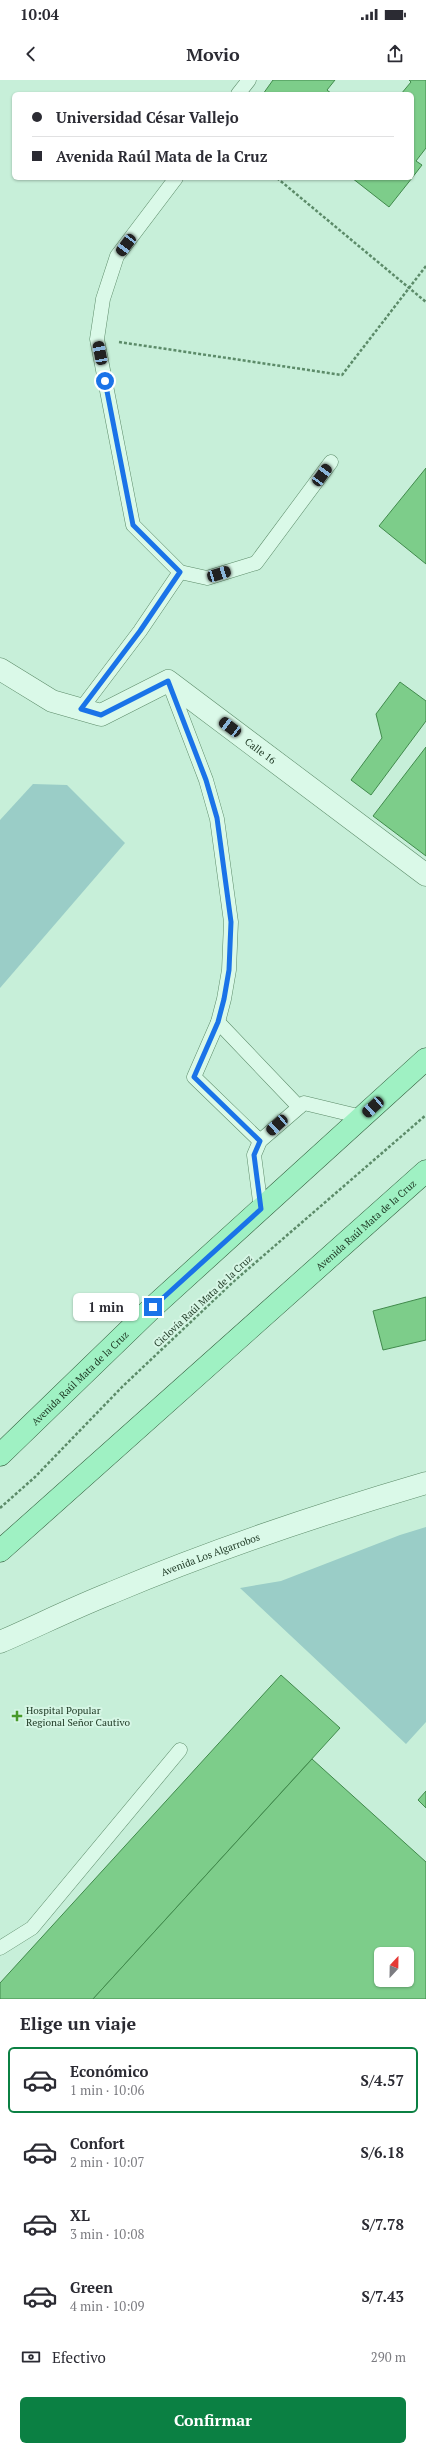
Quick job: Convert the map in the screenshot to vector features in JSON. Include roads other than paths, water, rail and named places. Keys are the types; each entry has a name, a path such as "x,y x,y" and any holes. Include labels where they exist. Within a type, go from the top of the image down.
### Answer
{"main road":[{"name":"Avenida Raúl Mata de la Cruz","path":"0,1455 153,1307 426,1059"},
{"name":"Avenida Raúl Mata de la Cruz","path":"0,1551 426,1171"}],"street":[{"path":"0,669 52,701 101,715 168,681"},
{"name":"Calle 16","path":"168,681 426,875"},
{"name":"Avenida Los Algarrobos","path":"0,1642 110,1593 209,1555 350,1505 426,1483"}],"lane":[{"path":"240,92 249,80"},
{"path":"174,180 117,256 103,299 97,339 133,525 180,572 207,578 256,563 331,462"},
{"path":"81,709 140,631 180,572"},
{"path":"168,681 206,780 217,818 231,922 229,970 218,1022 194,1077 260,1141"},
{"path":"218,1022 299,1107"},
{"path":"261,1209 254,1155 260,1141 304,1103 362,1117"},
{"path":"0,1948 32,1928 180,1750"}],"place":[{"name":"Hospital Popular Regional Señor Cautivo","path":"17,1716"}]}
